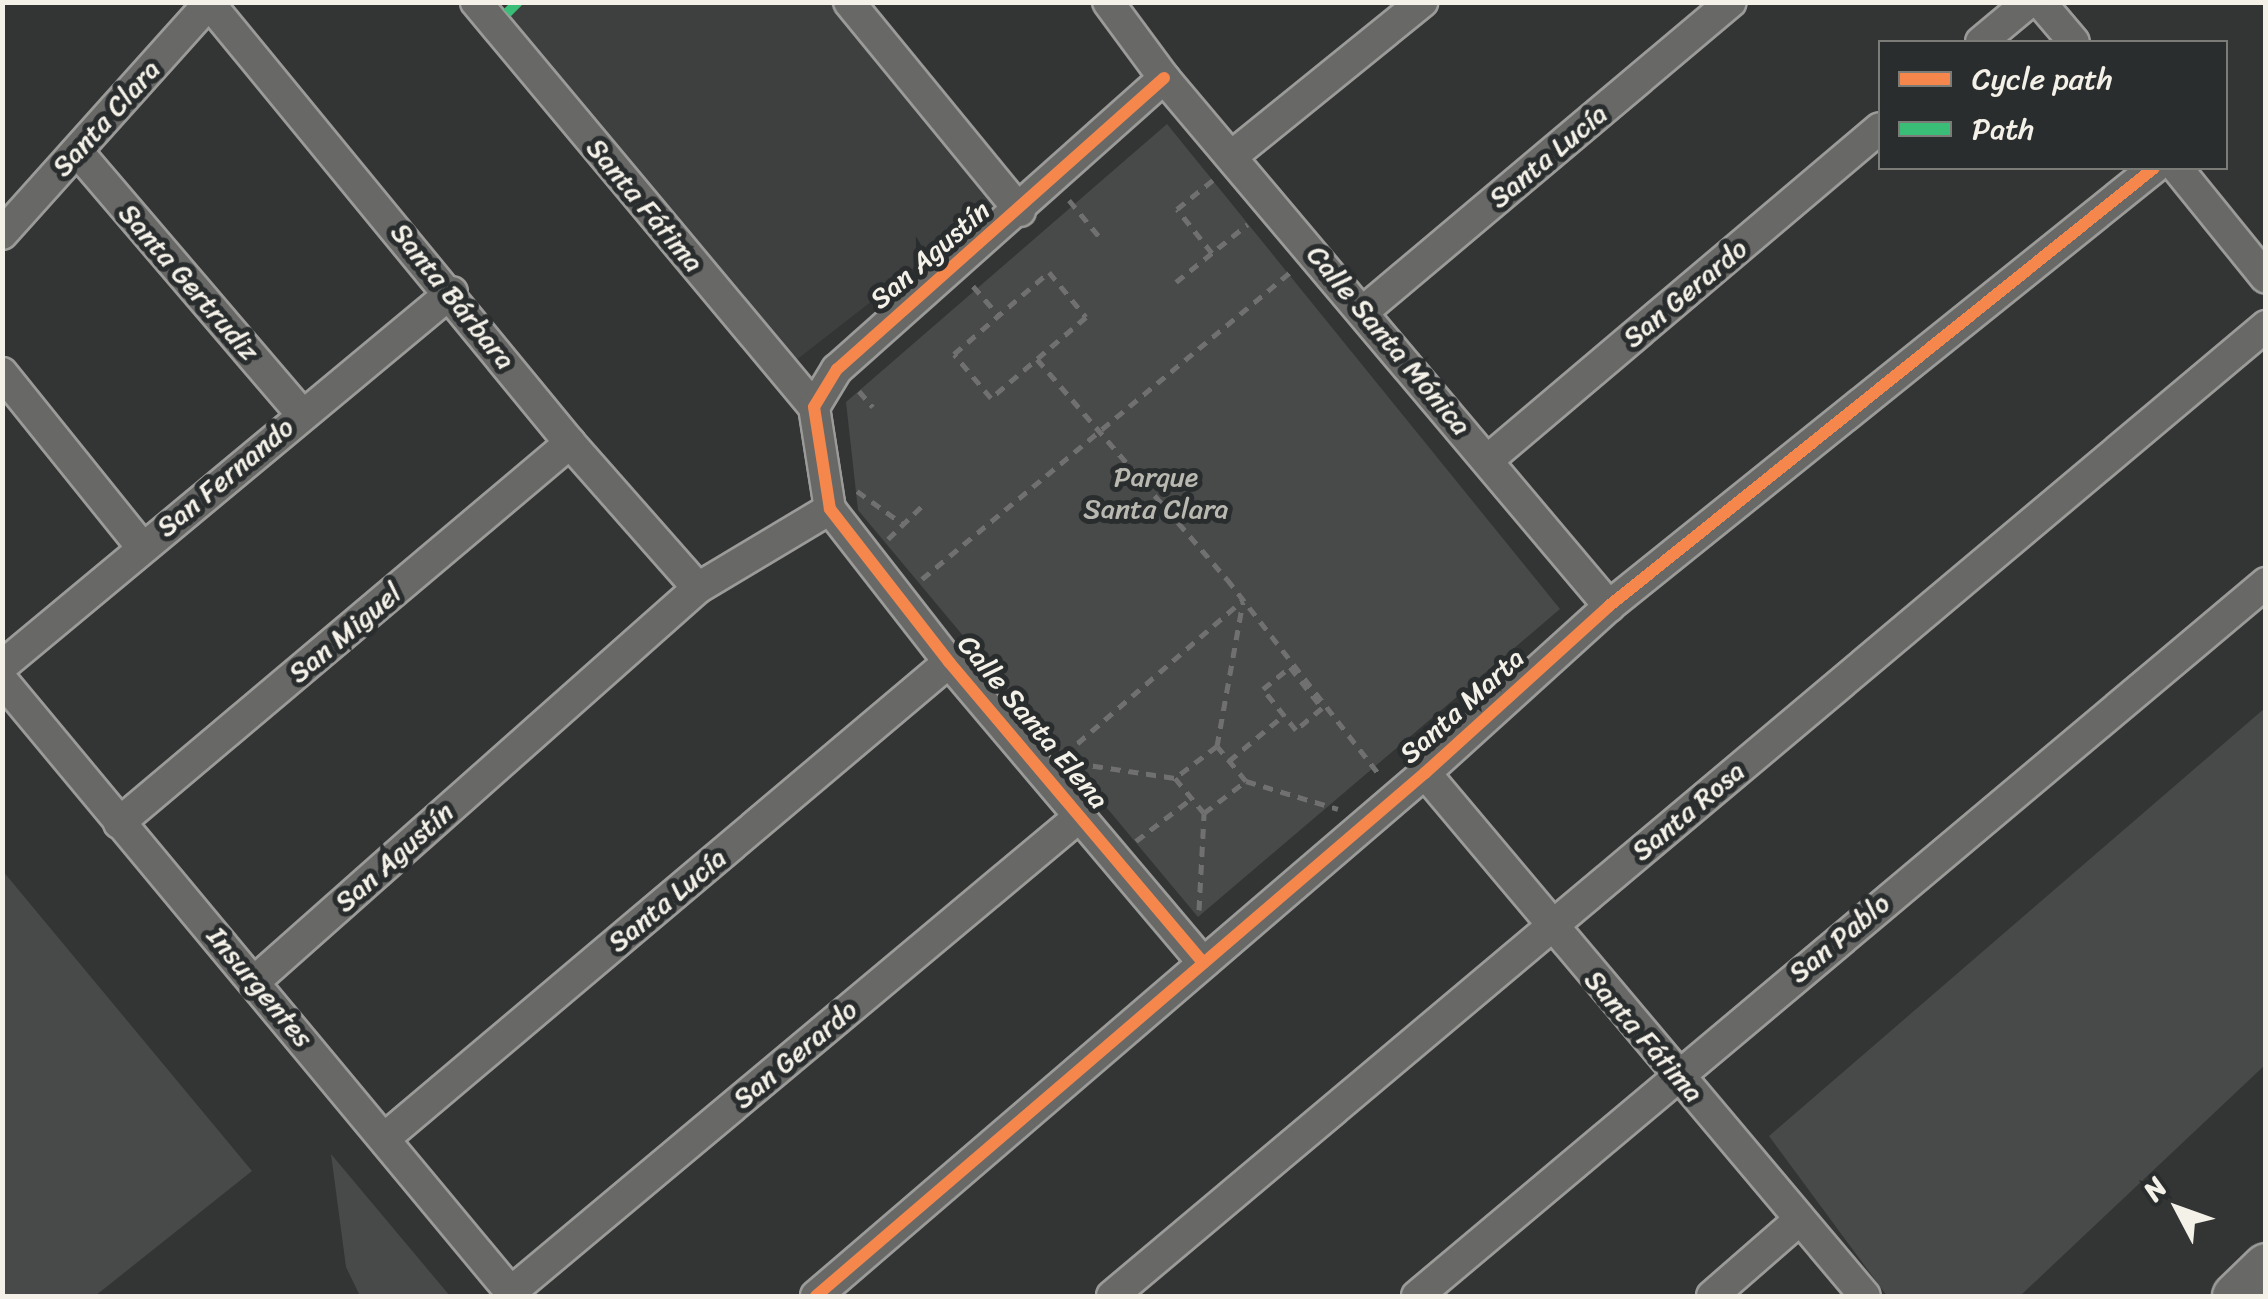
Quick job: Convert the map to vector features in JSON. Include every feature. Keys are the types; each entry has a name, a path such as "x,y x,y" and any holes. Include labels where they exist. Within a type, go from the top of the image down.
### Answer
{"main road":[{"path":"2235,1296 2266,1266"}],"street":[{"name":"Santa Fátima","path":"476,2 814,406"},
{"path":"849,2 1020,211"},
{"name":"Calle Santa Mónica","path":"1108,2 1226,166 1365,310 1609,606"},
{"path":"1226,166 1422,2"},
{"name":"Santa Lucía","path":"1365,310 1731,2"},
{"path":"1983,40 2028,2"},
{"path":"2040,2 2072,40"},
{"name":"Santa Clara","path":"2,234 210,3"},
{"name":"Santa Bárbara","path":"210,3 452,292 570,443 698,588"},
{"name":"San Agustín","path":"814,406 836,369 1020,211 1164,78"},
{"name":"San Gerardo","path":"1489,459 1878,130"},
{"name":"Santa Gertrudiz","path":"77,151 302,413"},
{"name":"Santa Marta","path":"816,1296 1425,773 1609,606 2152,170"},
{"path":"2179,170 2266,278"},
{"name":"San Fernando","path":"2,666 141,546 452,292"},
{"name":"Santa Rosa","path":"1112,1296 2266,326"},
{"path":"2,372 141,546"},
{"path":"814,406 839,503"},
{"name":"San Miguel","path":"119,822 570,443"},
{"name":"San Agustín","path":"255,980 698,588 839,503"},
{"name":"Calle Santa Elena","path":"839,503 949,662 1203,963"},
{"name":"San Pablo","path":"1417,1296 1676,1073 2266,584"},
{"name":"Santa Lucía","path":"386,1138 949,662"},
{"name":"Insurgentes","path":"2,680 513,1294"},
{"name":"Santa Fátima","path":"1425,773 1550,928 1864,1296"},
{"name":"San Gerardo","path":"513,1294 1080,816"},
{"path":"1712,1296 1800,1220"}],"path":[{"path":"1212,253 1177,210 1226,166"},
{"path":"1054,212 1083,188"},
{"path":"1068,200 1102,240"},
{"path":"1176,282 1255,219"},
{"path":"912,588 1294,269 1284,256"},
{"path":"956,296 984,272"},
{"path":"1049,272 1086,317 991,398 954,354 998,316 1049,272"},
{"path":"970,284 998,316"},
{"path":"1036,359 1243,600 1378,774"},
{"path":"845,392 853,386 873,407"},
{"path":"839,503 846,483 904,524"},
{"path":"879,548 922,506"},
{"path":"1175,778 1217,746 1243,600"},
{"path":"1198,917 1204,813 1175,778 1058,761 1243,600"},
{"path":"1290,667 1322,708 1296,730 1284,715 1263,690 1290,667"},
{"path":"1229,761 1284,715"},
{"path":"1217,746 1246,781 1338,808"},
{"path":"1365,785 1394,761"},
{"path":"1204,813 1246,781"},
{"path":"1324,820 1351,797"},
{"path":"1130,846 1192,798"}],"shaded area":[{"path":"518,2 837,3 1004,198 786,368 507,13"}],"green space":[{"name":"Parque Santa Clara","path":"1167,124 1560,609 1198,917 858,510 846,402"},
{"path":"2265,708 2265,1065 2020,1296 1887,1296 1769,1136"},
{"path":"2,870 252,1171 95,1296 3,1296"},
{"path":"331,1154 450,1296 360,1296 346,1267"}],"marked path":[{"path":"507,13 518,2"}],"cycle path":[{"path":"1164,78 837,369 814,407 830,509 949,662 1203,963"},
{"path":"816,1296 1425,773 1609,606 2152,170"}]}
